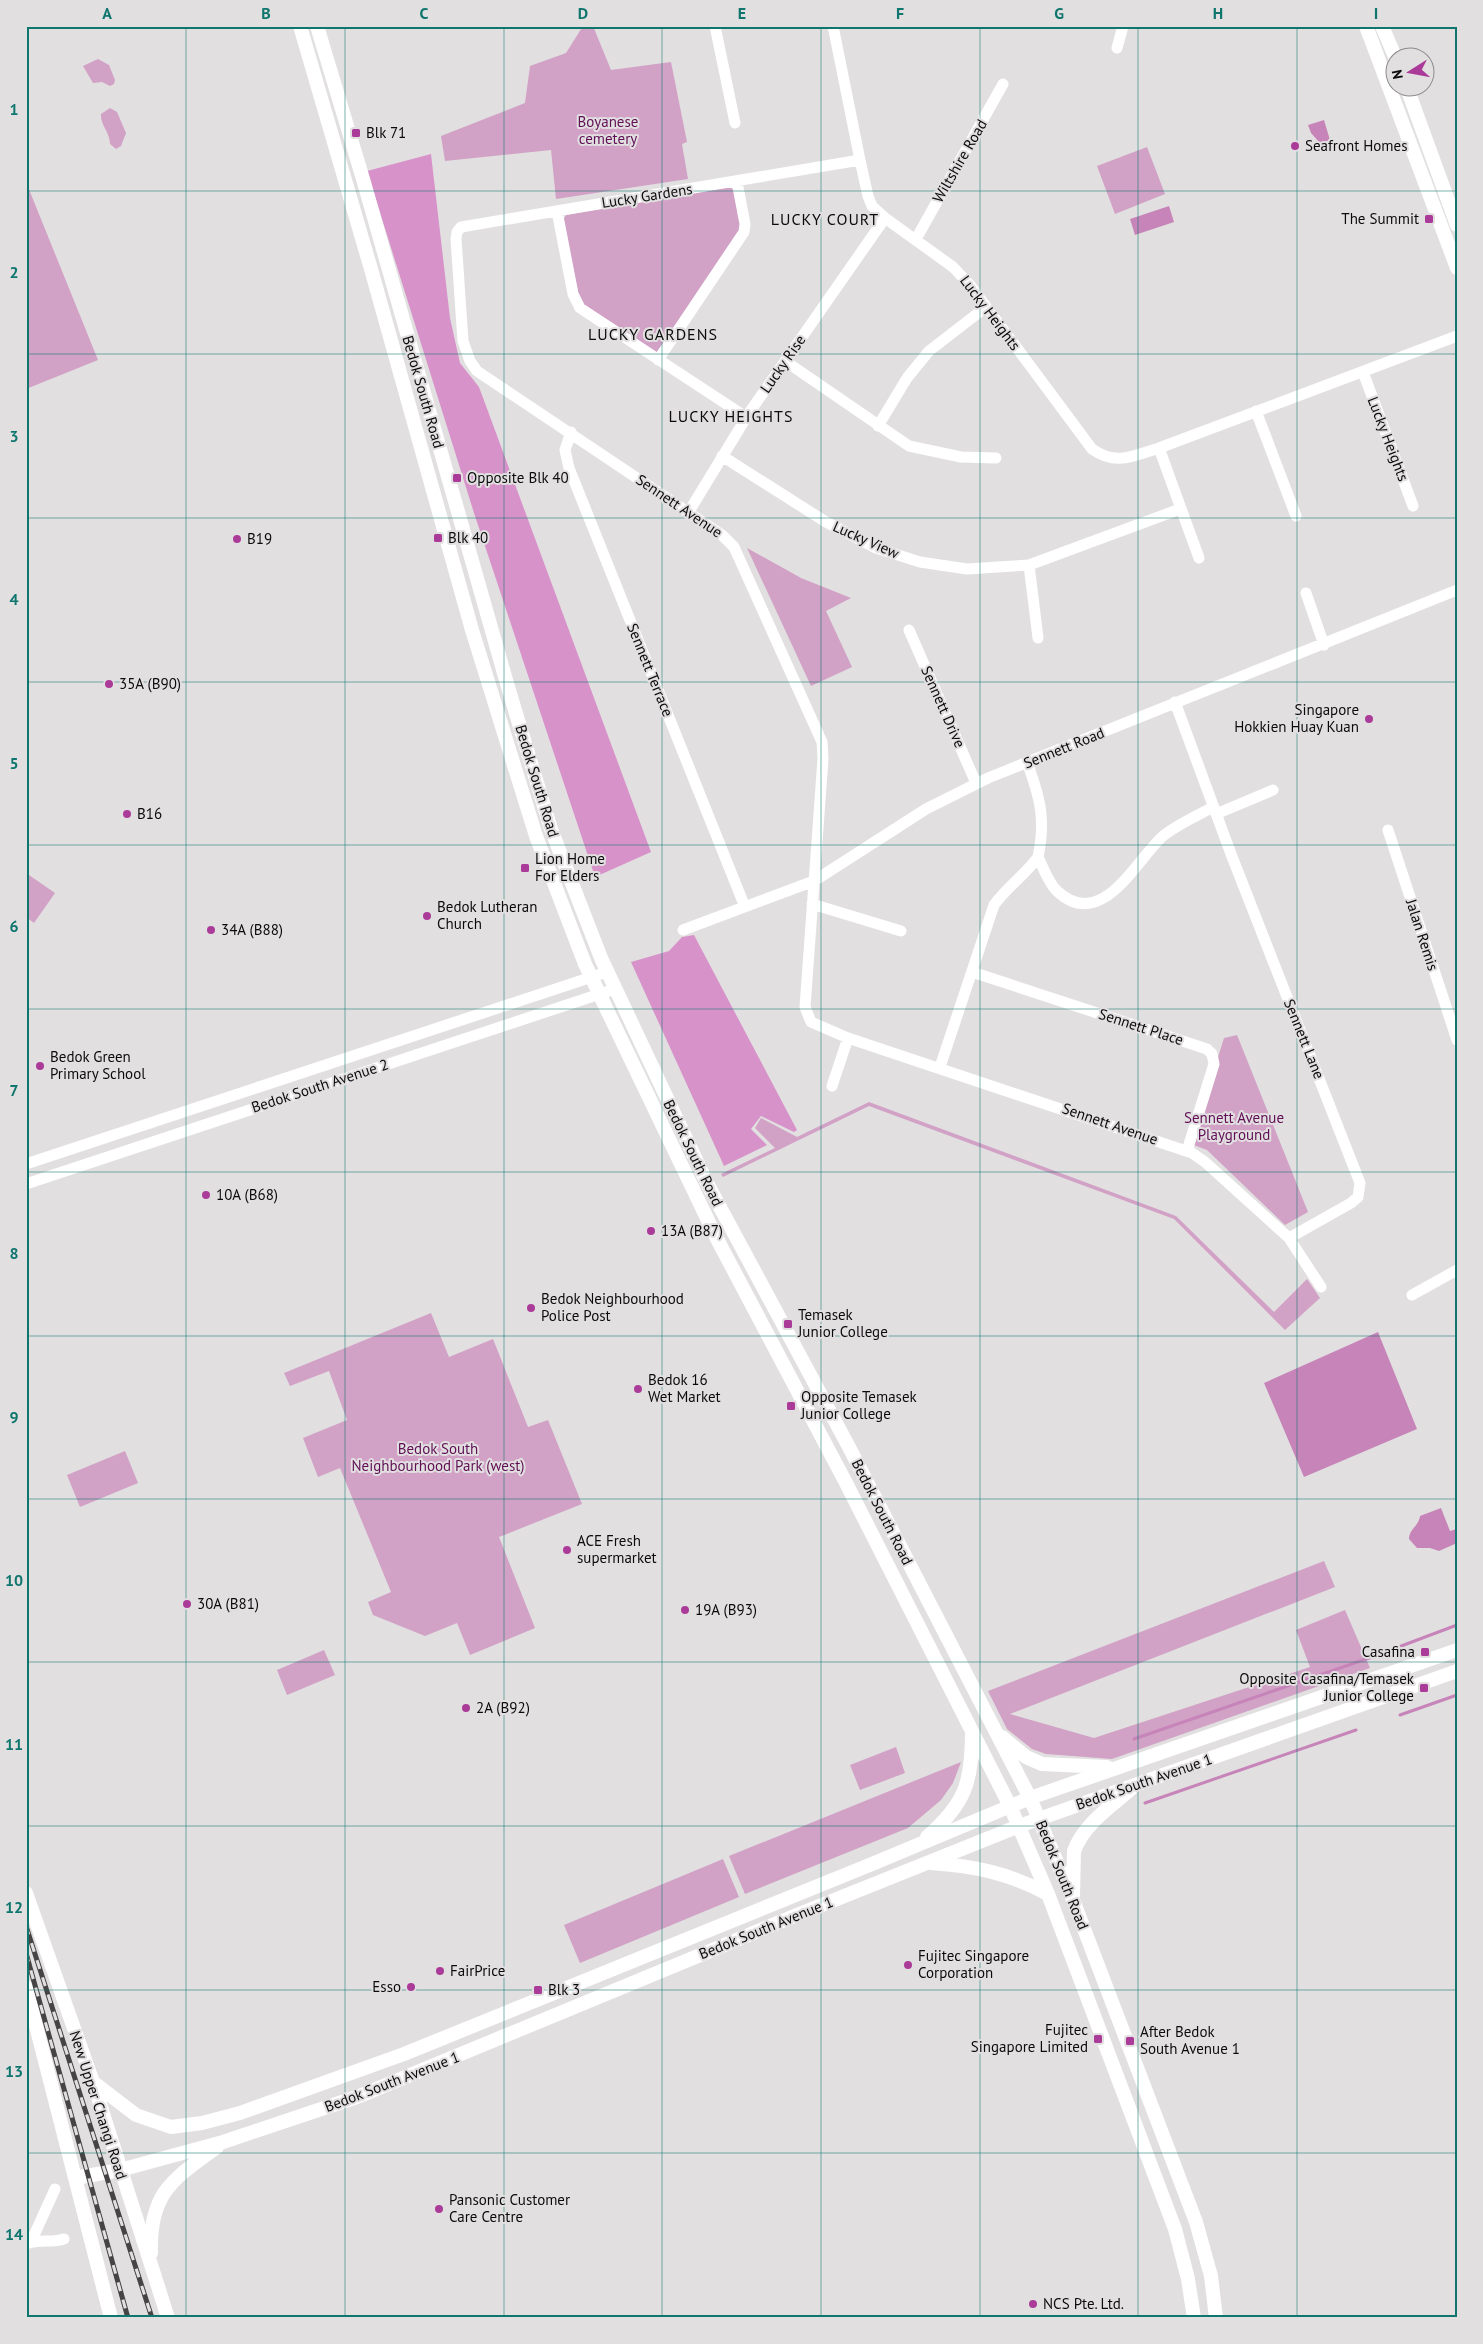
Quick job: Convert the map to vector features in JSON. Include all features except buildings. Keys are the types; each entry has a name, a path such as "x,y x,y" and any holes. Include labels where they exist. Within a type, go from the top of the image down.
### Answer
{"main road":[{"name":"Bedok South Road","path":"300,26 472,630 536,836 591,978 716,1237 841,1472 1010,1806 1048,1894 1175,2229 1188,2279 1194,2318"},
{"name":"Bedok South Road","path":"317,26 363,179 472,565 546,812 607,972 707,1183 810,1373 998,1734 1040,1819 1196,2222 1211,2276 1216,2318"},
{"path":"1366,26 1457,268"},
{"path":"1382,26 1391,48"},
{"path":"1411,98 1457,225"},
{"path":"674,1150 679,1145 688,1143"},
{"name":"Bedok South Avenue 1","path":"93,2082 136,2115 171,2126 202,2123 240,2113 404,2054 1030,1798 1457,1650"},
{"name":"Bedok South Avenue 1","path":"75,2178 120,2170 223,2142 306,2115 403,2079 792,1916 1019,1826 1457,1671"},
{"path":"915,1846 949,1818 960,1801 968,1780 972,1756 972,1728"},
{"path":"998,1734 1026,1757 1042,1764 1116,1768"},
{"path":"1072,1900 1076,1844 1090,1825 1137,1784"},
{"path":"928,1863 979,1868 1004,1874 1048,1894"},
{"name":"New Upper Changi Road","path":"26,1893 93,2082 168,2318"},
{"path":"26,1988 31,2025 75,2178 111,2318"},
{"path":"152,2270 151,2238 155,2209 161,2196 172,2181 223,2142"}],"street":[{"path":"714,26 735,123"},
{"name":"Lucky Heights","path":"833,26 860,160 872,206 885,218 916,238 953,267 970,284 1092,449 1103,457 1126,458 1159,448 1457,336"},
{"path":"1117,48 1123,26"},
{"name":"Wiltshire Road","path":"916,238 1003,84"},
{"name":"Lucky Gardens","path":"457,232 461,227 860,160"},
{"path":"658,360 744,232 745,224 737,182"},
{"path":"557,211 572,294 577,305 746,417"},
{"name":"Lucky Rise","path":"688,513 746,417 885,218"},
{"name":"Sennett Avenue","path":"457,232 463,341 470,361 477,371 571,432 722,535 734,547 822,742 823,759 805,1007 807,1015 816,1025 848,1038 940,1067 1187,1151 1205,1162 1289,1238 1321,1287"},
{"path":"878,426 907,378 929,351 986,307"},
{"path":"785,361 909,446 961,457 996,458"},
{"name":"Lucky Heights","path":"1363,372 1413,506"},
{"path":"1256,411 1296,516"},
{"name":"Sennett Terrace","path":"571,432 565,450 569,468 746,906"},
{"path":"1159,448 1199,558"},
{"name":"Lucky View","path":"722,456 826,522 876,548 920,562 967,569 1028,565 1180,509"},
{"path":"1028,565 1038,638"},
{"name":"Sennett Road","path":"683,930 814,881 926,809 976,783 1174,702 1324,645 1457,590"},
{"path":"1306,593 1324,645"},
{"name":"Sennett Drive","path":"909,630 976,783"},
{"name":"Sennett Lane","path":"1174,702 1214,811 1360,1183 1358,1196 1351,1203 1289,1238"},
{"path":"940,1067 994,905 1011,884 1029,869 1038,857 1043,834 1042,814 1038,792 1028,762"},
{"path":"1038,857 1055,889 1061,894 1080,903 1098,901 1116,891 1163,837 1214,811 1273,790"},
{"name":"Jalan Remis","path":"1388,830 1457,1040"},
{"path":"812,904 901,931"},
{"name":"Bedok South Avenue 2","path":"26,1164 607,972"},
{"name":"Sennett Place","path":"972,972 1207,1049 1212,1054 1214,1064 1187,1151"},
{"name":"Bedok South Avenue 2","path":"26,1184 614,989"},
{"path":"832,1086 848,1038"},
{"path":"1412,1295 1457,1270"},
{"path":"55,2189 29,2243 56,2242 64,2239"}],"green space":[{"name":"Boyanese cemetery","path":"583,26 593,26 611,70 671,62 687,142 682,144 688,179 556,199 551,150 445,161 441,136 525,103 530,66 566,53"},
{"path":"98,59 109,65 115,80 114,84 110,86 102,82 93,83 83,66"},
{"path":"110,108 117,112 126,133 121,146 116,149 110,144 101,118 101,114"},
{"path":"1147,147 1165,194 1115,214 1097,166"},
{"path":"26,182 98,360 26,389"},
{"path":"730,187 734,190 741,227 657,355 589,310 580,301 563,220 566,215"},
{"path":"747,548 801,578 851,598 826,611 852,667 811,686"},
{"path":"26,873 55,893 34,923 26,917"},
{"name":"Sennett Avenue Playground","path":"1237,1035 1308,1212 1285,1225 1207,1150 1191,1144 1224,1038"},
{"path":"869,1102 1176,1216 1274,1312 1307,1279 1320,1298 1285,1330 1174,1219 869,1106 723,1177 721,1174 775,1148 755,1128 761,1118 797,1137"},
{"name":"Bedok South Neighbourhood Park (west)","path":"431,1313 449,1357 493,1339 528,1427 548,1420 582,1504 499,1537 535,1628 470,1655 457,1623 425,1636 373,1615 368,1602 391,1592 340,1468 318,1477 303,1438 347,1420 329,1371 290,1386 284,1373"},
{"path":"125,1451 138,1483 80,1507 67,1475"},
{"path":"1324,1561 1335,1587 1010,1714 1094,1738 1310,1667 1296,1630 1345,1610 1370,1668 1112,1759 1046,1754 1032,1749 1007,1729 988,1691"},
{"path":"324,1650 335,1675 287,1695 277,1670"},
{"path":"896,1747 905,1773 860,1790 850,1765"},
{"path":"961,1762 953,1783 941,1800 908,1828 745,1894 729,1856"},
{"path":"723,1859 739,1897 580,1963 564,1925"}],"shaded area":[{"path":"1324,120 1330,140 1320,143 1311,133 1308,125"},
{"path":"431,154 450,318 460,363 479,387 651,852 595,877 474,513 367,171"},
{"path":"1169,206 1174,222 1135,235 1130,219"},
{"path":"694,935 797,1130 794,1132 761,1116 751,1129 767,1145 724,1166 631,962 669,951 682,937"},
{"path":"1378,1332 1417,1429 1304,1477 1264,1383"},
{"path":"1441,1508 1450,1531 1457,1529 1457,1543 1439,1551 1430,1548 1417,1548 1409,1539 1409,1536 1420,1516"}],"waterway":[{"path":"1134,1739 1372,1657 1457,1625"},
{"path":"1400,1715 1457,1695"},
{"path":"1145,1803 1356,1730"}],"railway":[{"path":"26,1926 152,2318"},
{"path":"26,1953 128,2318"}],"place":[{"name":"Blk 71","path":"356,133"},
{"name":"Seafront Homes","path":"1295,146"},
{"name":"The Summit","path":"1429,219"},
{"name":"Opposite Blk 40","path":"457,478"},
{"name":"Blk 40","path":"438,538"},
{"name":"B19","path":"237,539"},
{"name":"35A (B90)","path":"109,684"},
{"name":"Singapore Hokkien Huay Kuan","path":"1369,719"},
{"name":"B16","path":"127,814"},
{"name":"Lion Home For Elders","path":"525,868"},
{"name":"Bedok Lutheran Church","path":"427,916"},
{"name":"34A (B88)","path":"211,930"},
{"name":"Bedok Green Primary School","path":"40,1066"},
{"name":"10A (B68)","path":"206,1195"},
{"name":"13A (B87)","path":"651,1231"},
{"name":"Bedok Neighbourhood Police Post","path":"531,1308"},
{"name":"Temasek Junior College","path":"788,1324"},
{"name":"Bedok 16 Wet Market","path":"638,1389"},
{"name":"Opposite Temasek Junior College","path":"791,1406"},
{"name":"ACE Fresh supermarket","path":"567,1550"},
{"name":"30A (B81)","path":"187,1604"},
{"name":"19A (B93)","path":"685,1610"},
{"name":"Casafina","path":"1425,1652"},
{"name":"Opposite Casafina/Temasek Junior College","path":"1424,1688"},
{"name":"2A (B92)","path":"466,1708"},
{"name":"Fujitec Singapore Corporation","path":"908,1965"},
{"name":"FairPrice","path":"440,1971"},
{"name":"Esso","path":"411,1987"},
{"name":"Blk 3","path":"538,1990"},
{"name":"Fujitec Singapore Limited","path":"1098,2039"},
{"name":"After Bedok South Avenue 1","path":"1130,2041"},
{"name":"Pansonic Customer Care Centre","path":"439,2209"},
{"name":"NCS Pte. Ltd.","path":"1033,2304"}],"district":[{"name":"LUCKY COURT","path":"825,219"},
{"name":"LUCKY GARDENS","path":"653,334"},
{"name":"LUCKY HEIGHTS","path":"731,416"}]}
